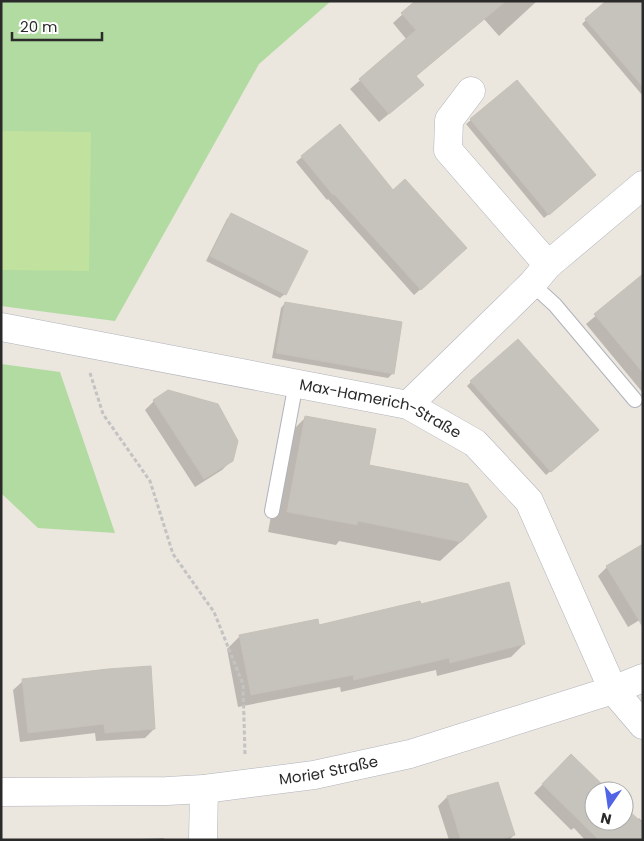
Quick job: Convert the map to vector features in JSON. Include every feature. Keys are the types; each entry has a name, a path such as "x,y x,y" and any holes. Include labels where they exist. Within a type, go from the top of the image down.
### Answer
{"street":[{"path":"471,91 449,120 448,150 540,274"},
{"path":"408,405 540,274 643,185"},
{"name":"Max-Hamerich-Straße","path":"1,327 408,405 475,443 528,501 613,690 643,725"},
{"name":"Morier Straße","path":"1,792 204,789 314,775 410,754 613,690 643,678"},
{"path":"202,840 204,789"}],"lane":[{"path":"540,274 555,305 635,400"},
{"path":"272,511 296,383"}],"path":[{"path":"75,341 87,365 103,414 150,481 173,554 214,612 240,675 243,684 245,761"}],"green space":[{"path":"1,1 331,1 259,64 115,321 1,306"},
{"path":"1,131 91,132 89,271 1,270"},
{"path":"1,364 60,372 115,533 38,528 1,493"}],"building":[{"path":"415,1 506,1 416,76 424,85 389,114 359,79 416,30 401,13"},
{"path":"606,1 643,1 643,87 585,19"},
{"path":"517,80 596,175 549,215 470,119"},
{"path":"340,124 393,190 405,179 467,248 421,290 333,195 301,156"},
{"path":"231,213 308,251 286,295 210,256"},
{"path":"643,274 643,373 594,314"},
{"path":"285,302 402,322 394,374 276,353"},
{"path":"518,339 599,430 551,472 470,381"},
{"path":"168,390 218,404 238,441 233,461 204,479 153,400"},
{"path":"305,416 376,429 369,465 468,484 487,517 461,542 358,521 357,525 287,512"},
{"path":"643,544 643,627 606,566"},
{"path":"509,582 525,644 450,663 449,658 354,680 353,675 251,695 239,635 318,619 319,625 420,601 421,604"},
{"path":"151,666 155,729 105,733 104,724 28,733 22,679"},
{"path":"571,754 599,781 584,781 584,825 542,784"},
{"path":"498,782 515,835 498,840 461,840 447,796"},
{"path":"634,815 643,824 643,840 599,840 590,831 634,831"}]}
